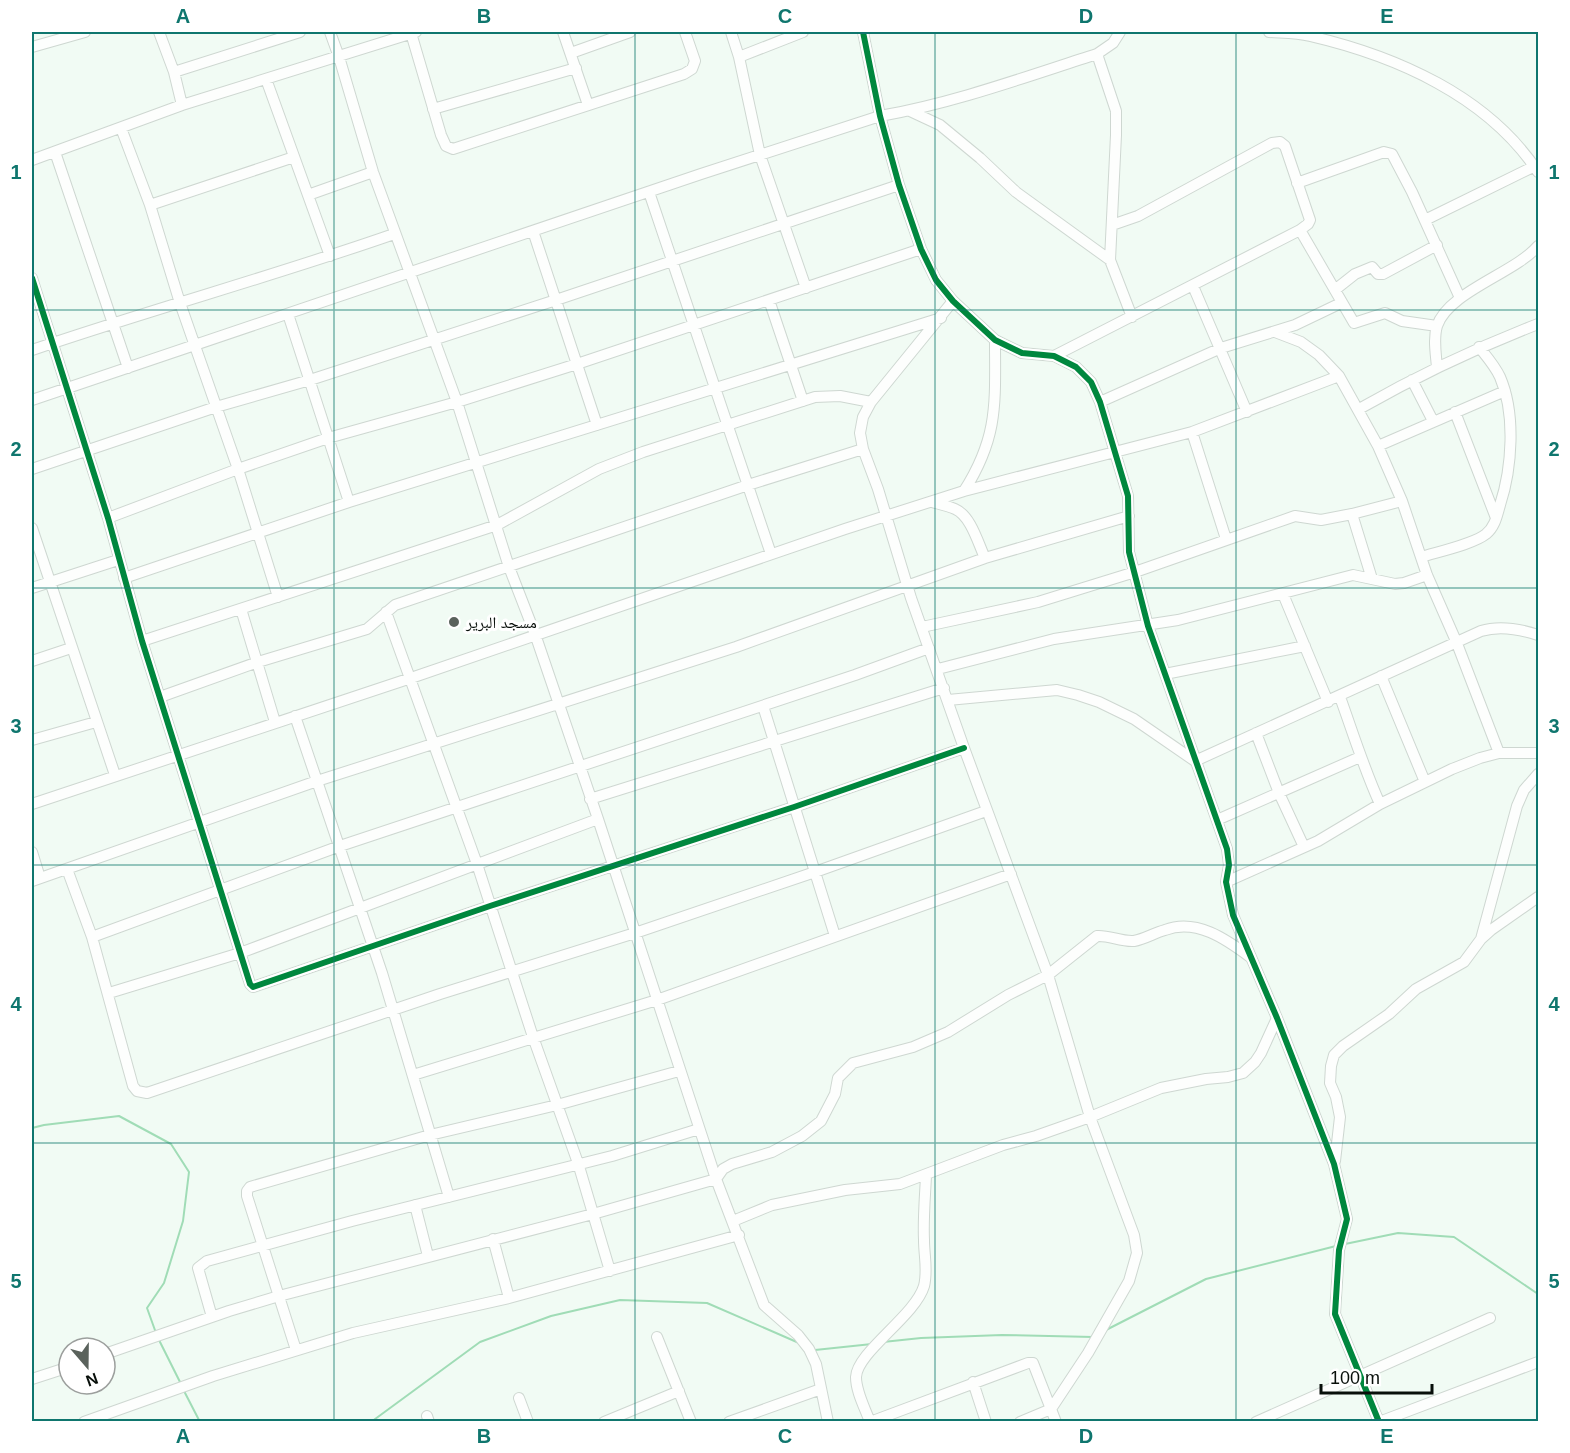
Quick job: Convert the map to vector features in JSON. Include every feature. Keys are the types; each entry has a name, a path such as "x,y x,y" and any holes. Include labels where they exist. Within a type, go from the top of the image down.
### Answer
{"street":[{"path":"32,47 85,32"},
{"path":"159,32 174,72 182,105"},
{"path":"174,72 300,32"},
{"path":"330,32 373,172 458,402 509,567 580,767 716,1179 765,1305 809,1348 816,1364 828,1422"},
{"path":"32,160 182,105 414,32 441,135 446,146 453,149 684,74 692,69 695,61 685,32"},
{"path":"562,32 588,105"},
{"path":"571,53 630,32"},
{"path":"731,32 739,57 760,155 806,288"},
{"path":"739,57 803,32"},
{"path":"863,32 880,116 899,185 921,249 936,280 953,301 994,340 1022,353 1054,356 1076,367 1091,382 1100,402 1128,496 1130,552 1148,626 1227,849 1229,865 1226,882 1233,915 1277,1018 1334,1164 1347,1219 1339,1250 1335,1314 1379,1422 1539,1362"},
{"path":"32,400 880,116 910,111 970,94 1097,54 1113,43 1119,32"},
{"path":"1269,32 1309,36 1407,68 1461,97 1495,121 1524,151 1537,169 1425,220"},
{"path":"1097,54 1116,111 1110,260 1132,317"},
{"path":"433,109 576,68"},
{"path":"266,79 330,256"},
{"path":"910,111 940,125 1016,192 1110,260"},
{"path":"121,128 150,205 180,303 238,469 278,597"},
{"path":"1054,356 1300,230 1310,220 1285,146 1280,142 1272,143 1138,216 1112,225"},
{"path":"55,152 128,368"},
{"path":"1297,183 1384,152 1395,156 1460,298"},
{"path":"150,205 294,157"},
{"path":"308,195 373,172"},
{"path":"32,469 216,407 310,380 555,300 899,185"},
{"path":"649,192 771,554"},
{"path":"1300,230 1315,260 1336,289 1341,303 1354,323 1385,313 1402,321 1437,326"},
{"path":"533,231 597,425"},
{"path":"32,350 112,322 180,303 394,234"},
{"path":"1336,289 1360,271 1372,267 1378,274 1383,274 1437,245"},
{"path":"1437,368 1435,341 1437,326 1442,316 1460,298 1515,265 1539,246"},
{"path":"108,518 328,438 458,402 578,364 921,249"},
{"path":"32,278 36,308 51,343 108,518 142,641 240,953 253,987 964,748"},
{"path":"1193,286 1247,412"},
{"path":"769,300 803,401"},
{"path":"953,301 871,402 863,417 860,433 907,586 986,810 1048,975 1090,1117 1134,1235 1137,1254 1129,1281 1089,1353 1051,1409 1020,1422"},
{"path":"1100,402 1221,348 1275,332 1341,303"},
{"path":"288,314 349,502"},
{"path":"124,578 349,502 941,318"},
{"path":"1359,409 1479,347 1539,324"},
{"path":"1275,332 1301,342 1319,355 1339,376 1359,409 1402,501 1427,575 1456,641 1499,753"},
{"path":"964,491 978,470 992,432 994,340"},
{"path":"1421,557 1478,538 1491,529 1509,474 1508,414 1505,391 1494,365 1479,347"},
{"path":"32,804 886,516 964,491 1192,432 1339,376"},
{"path":"1412,380 1433,421"},
{"path":"1378,446 1505,391"},
{"path":"142,641 497,525 599,469 643,452 815,397 840,396 871,402"},
{"path":"1455,412 1496,518"},
{"path":"1192,432 1226,539"},
{"path":"160,697 258,662 367,629 395,605 863,448"},
{"path":"922,627 1038,602 1135,573 1295,516 1321,520 1402,501"},
{"path":"932,502 957,509 973,530 985,558"},
{"path":"1352,514 1372,579"},
{"path":"32,852 36,879 317,781 736,647 985,558 1129,516"},
{"path":"32,528 115,775"},
{"path":"32,588 118,560"},
{"path":"938,669 1054,639 1148,626 1283,594 1353,574 1395,584 1427,575"},
{"path":"1283,594 1328,702"},
{"path":"241,609 275,722"},
{"path":"386,612 477,864 511,973 578,1163 610,1271"},
{"path":"1195,761 1340,697 1456,641 1490,628 1509,628 1539,635"},
{"path":"1165,674 1305,645"},
{"path":"32,662 71,648"},
{"path":"92,937 340,846 763,706 929,648"},
{"path":"1381,676 1425,782"},
{"path":"590,800 944,688"},
{"path":"948,700 1057,690 1078,695 1134,718 1195,761"},
{"path":"1340,697 1360,757 1380,804"},
{"path":"763,706 835,936"},
{"path":"295,716 373,946 449,1197"},
{"path":"32,740 96,722"},
{"path":"1256,733 1279,793 1304,848"},
{"path":"1226,882 1304,848 1380,804 1461,765 1499,753 1539,753"},
{"path":"1217,820 1360,757"},
{"path":"1481,939 1517,806 1524,790 1539,774"},
{"path":"67,869 92,937 133,1086 137,1091 147,1093 393,1010 635,933 815,872 986,810"},
{"path":"109,993 240,953 597,819"},
{"path":"413,1075 657,1000 1011,874"},
{"path":"1334,1164 1340,1117 1336,1097 1330,1083 1334,1055 1343,1046 1389,1014 1416,988 1464,962 1481,939 1491,930 1539,897"},
{"path":"117,1350 279,1296 593,1214 716,1179 723,1169 772,1152 802,1136 820,1121 836,1094 838,1078 853,1063 914,1047 948,1032 1008,995 1048,975 1097,936 1124,942 1148,938 1166,929 1185,926 1210,931 1251,957"},
{"path":"733,1221 772,1205 845,1190 900,1184 1003,1145 1090,1117 1161,1088 1228,1077 1243,1072 1255,1062 1261,1053 1277,1018"},
{"path":"296,1350 247,1196 250,1187 430,1135 557,1105 679,1071"},
{"path":"212,1317 199,1273 198,1268 201,1264 352,1221 636,1149 699,1129"},
{"path":"926,1176 924,1242 927,1268 923,1288 897,1325 869,1353 858,1369 856,1378 870,1422 1028,1363 1033,1363 1056,1422"},
{"path":"415,1205 428,1256"},
{"path":"84,1422 213,1376 353,1333 509,1298 739,1235"},
{"path":"493,1239 509,1298"},
{"path":"1256,1422 1490,1318"},
{"path":"657,1337 691,1422"},
{"path":"32,1379 57,1370"},
{"path":"973,1382 986,1422"},
{"path":"729,1422 821,1389"},
{"path":"604,1422 679,1391"},
{"path":"519,1398 528,1422"},
{"path":"116,1410 121,1422"}],"waterway":[{"path":"32,1128 119,1116 171,1144 189,1172 183,1221 164,1283 147,1308 156,1333"},
{"path":"1345,1244 1398,1233 1454,1237 1538,1294"},
{"path":"1106,1330 1206,1279 1336,1246"},
{"path":"371,1422 480,1342 551,1316 620,1300 707,1303 799,1343"},
{"path":"883,1342 1002,1335 1093,1337"},
{"path":"158,1338 181,1384"},
{"path":"815,1350 872,1344"},
{"path":"183,1389 200,1422"}],"cycle path":[{"path":"863,32 880,116 899,185 921,249 936,280 953,301 995,340 1022,353 1054,356 1076,367 1091,382 1100,402 1128,496 1129,552 1148,626 1227,849 1229,865 1226,882 1233,915 1277,1018 1334,1164 1347,1219 1339,1250 1335,1314 1379,1422"},
{"path":"32,278 108,518 142,641 250,984 253,987 964,748"}],"place":[{"name":"مسجد البرير","path":"454,622"}]}
